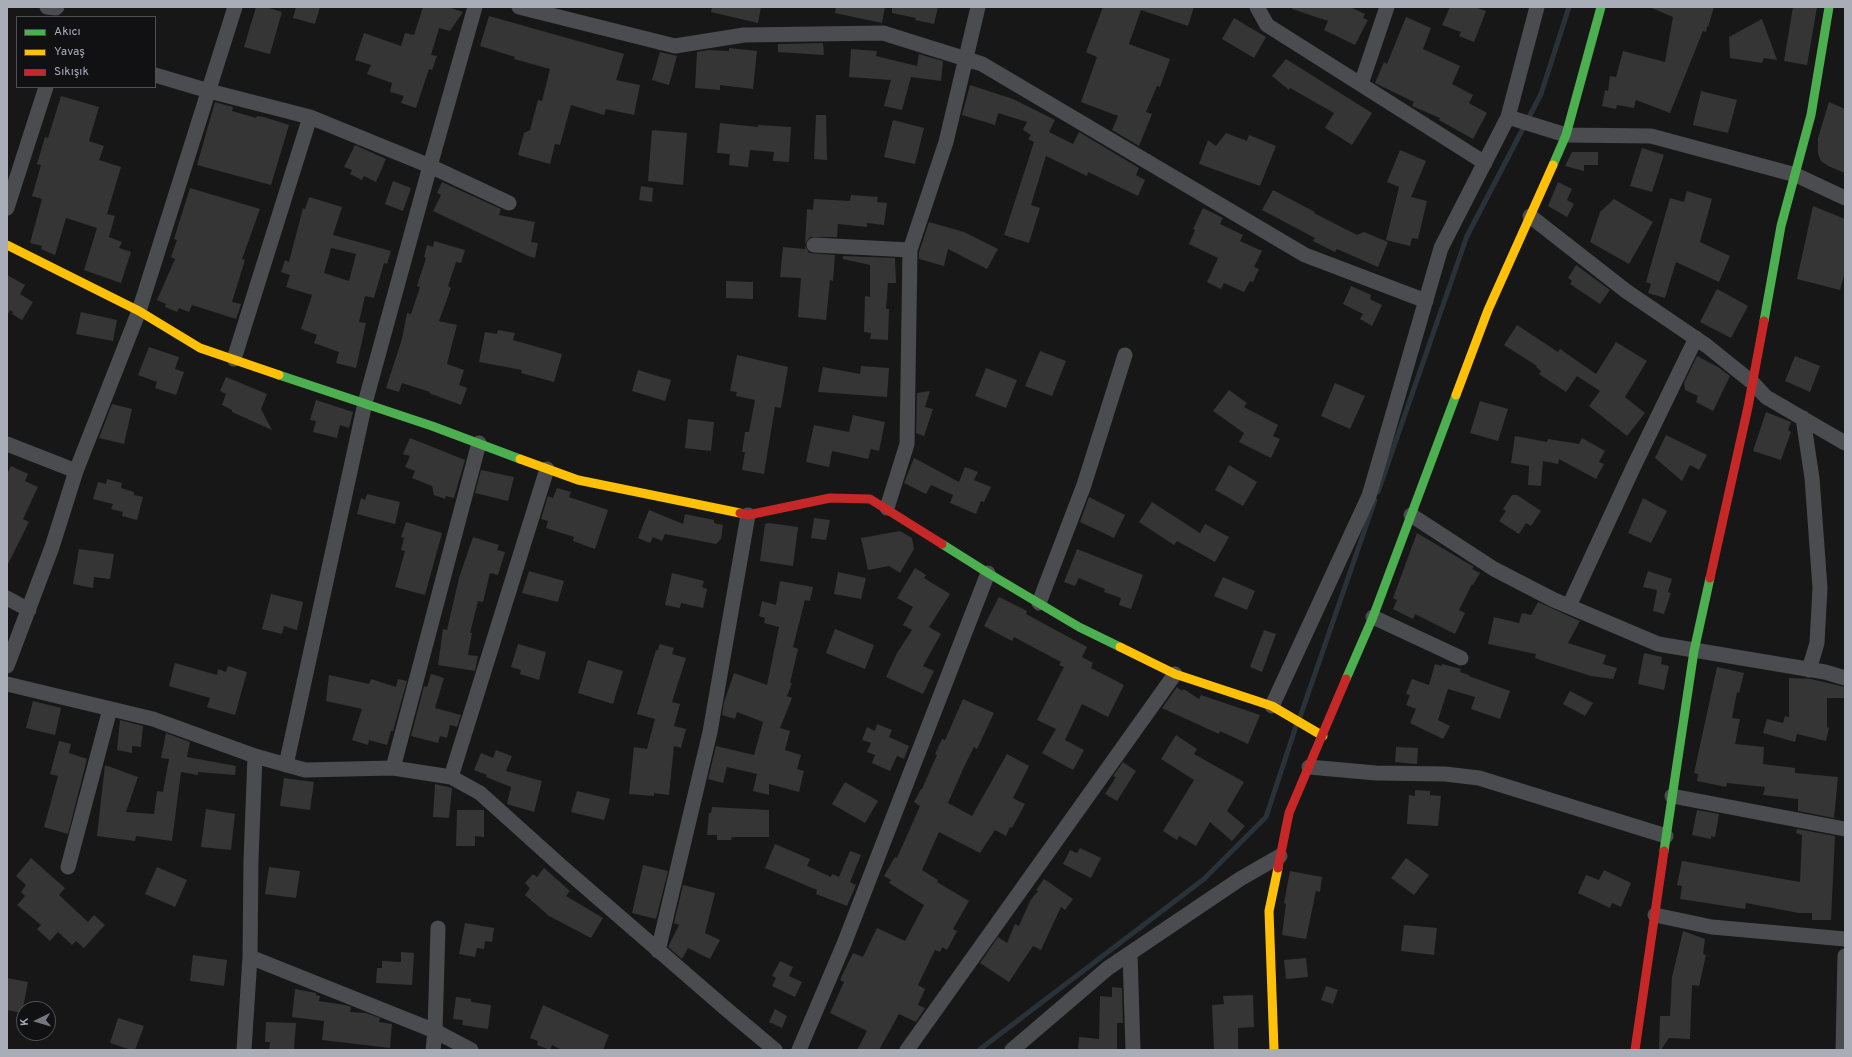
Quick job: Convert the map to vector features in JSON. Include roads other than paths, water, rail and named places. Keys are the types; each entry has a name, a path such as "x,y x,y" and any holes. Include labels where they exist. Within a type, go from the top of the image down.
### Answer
{"street":[{"path":"47,7 57,7"},
{"path":"7,666 52,547 76,471 139,311 210,91 235,7"},
{"path":"286,764 365,403 475,7"},
{"path":"519,7 675,46 744,35 883,33 982,64 1305,254 1426,301"},
{"path":"887,508 907,444 910,250 946,142 978,7"},
{"path":"1257,7 1268,25 1485,163"},
{"path":"1361,84 1387,7"},
{"path":"1278,709 1369,496 1442,248 1485,163 1512,118 1537,7"},
{"path":"1274,1050 1269,911 1289,813 1309,767 1320,734 1373,617 1488,310 1530,216 1560,133 1601,7"},
{"path":"1635,1050 1694,651 1753,383 1781,226 1811,115 1829,7"},
{"path":"156,75 310,117 430,166 509,203"},
{"path":"7,208 46,88"},
{"path":"234,359 310,117"},
{"path":"1512,118 1560,133 1651,136 1796,175 1845,198"},
{"path":"1530,216 1626,291 1696,338 1753,383 1766,397 1845,443"},
{"path":"7,245 139,311 200,348 365,403 578,480 748,515 830,498 870,499 887,508 988,573 1079,627 1175,674 1278,709 1320,734"},
{"path":"814,245 910,250"},
{"path":"1569,606 1632,468 1696,338"},
{"path":"1039,603 1084,485 1125,355"},
{"path":"1803,418 1812,478 1820,588 1817,643 1809,670"},
{"path":"393,768 479,443"},
{"path":"7,444 76,471"},
{"path":"452,777 547,469"},
{"path":"658,951 710,732 748,515"},
{"path":"1411,515 1494,569 1569,606 1658,644 1809,670 1845,678"},
{"path":"799,1050 844,944 988,573"},
{"path":"7,598 28,610"},
{"path":"1373,617 1461,658"},
{"path":"906,1050 1175,674"},
{"path":"7,684 153,719 255,756 305,770 393,768 452,777 480,793 658,951 775,1050"},
{"path":"68,867 110,709"},
{"path":"244,1050 250,957 250,860 255,756"},
{"path":"1309,767 1376,774 1445,774 1479,778 1666,836"},
{"path":"1672,796 1845,829"},
{"path":"1012,1050 1108,968 1240,879 1280,856"},
{"path":"1655,915 1712,927 1845,938"},
{"path":"433,1050 435,1031 438,928"},
{"path":"1130,953 1133,1050"},
{"path":"1842,1050 1845,956"},
{"path":"250,957 435,1031 471,1050"}],"waterway":[{"path":"1378,492 1467,236 1541,94 1569,7"},
{"path":"1300,717 1375,500"},
{"path":"979,1050 1204,879 1266,817 1296,726"}]}
